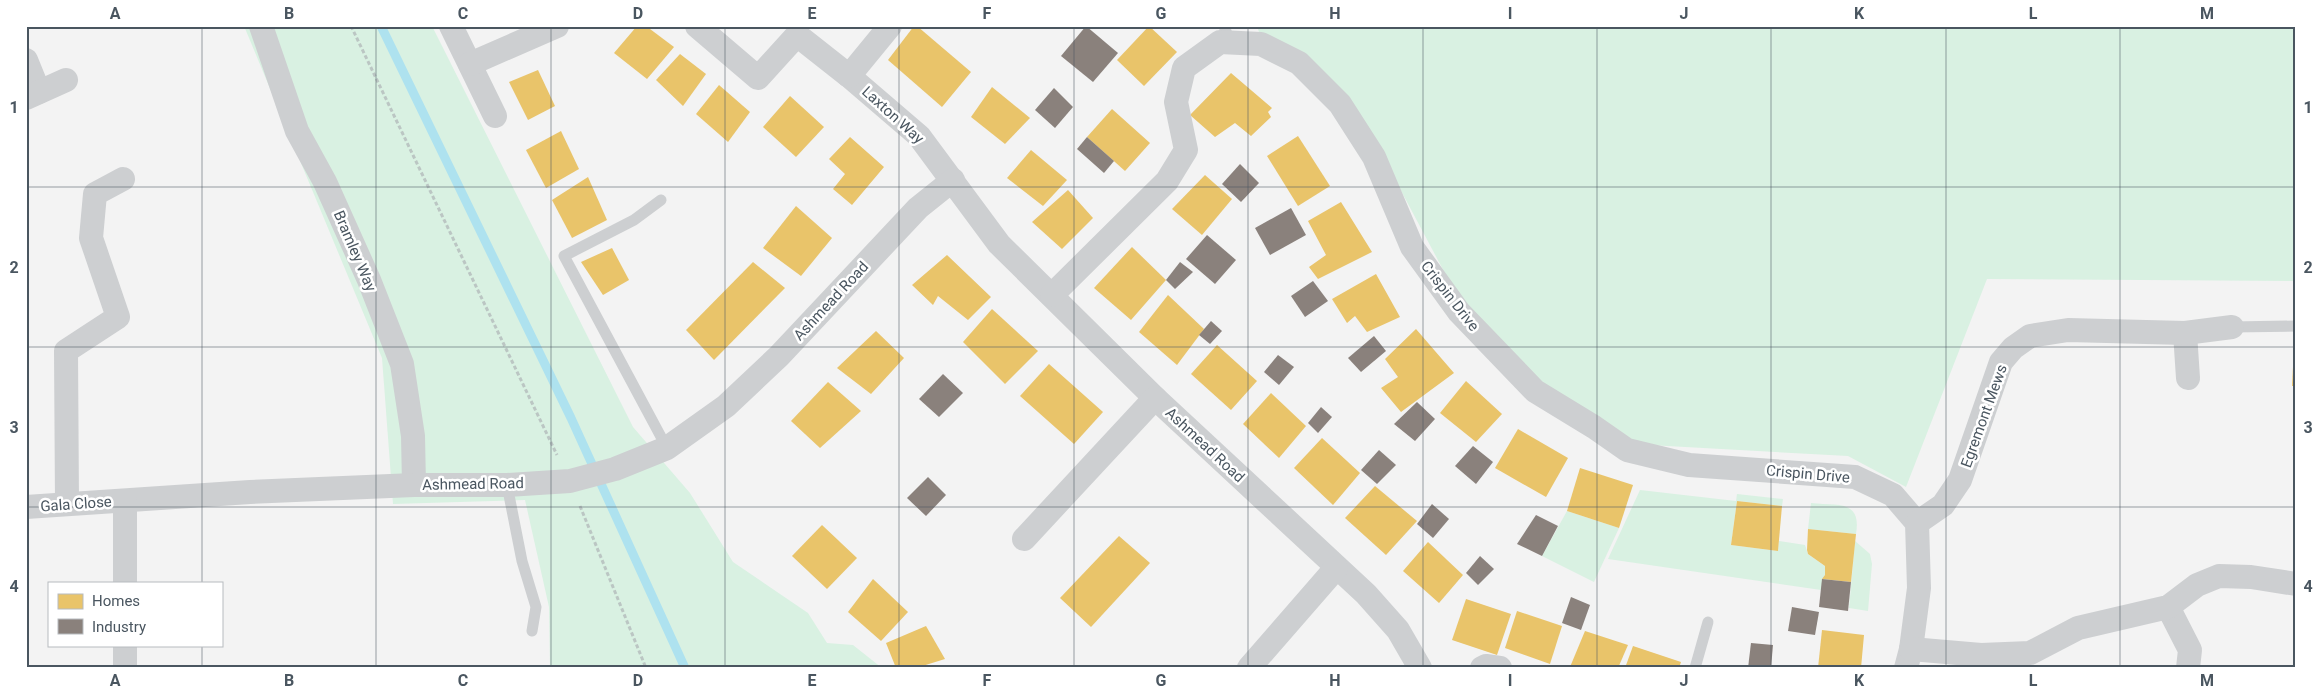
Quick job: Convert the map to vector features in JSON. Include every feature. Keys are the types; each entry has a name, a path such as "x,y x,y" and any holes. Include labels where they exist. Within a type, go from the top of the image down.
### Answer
{"street":[{"name":"Bramley Way","path":"261,26 297,131 325,182 369,280 402,364 413,436 414,484"},
{"path":"451,26 495,116"},
{"path":"470,64 557,26"},
{"name":"Laxton Way","path":"697,26 758,78 796,31 919,136 953,180"},
{"name":"Laxton Way","path":"849,76 890,26"},
{"name":"Crispin Drive","path":"1052,295 1167,181 1186,150 1176,102 1184,68 1220,42 1227,34 1261,44 1299,63 1340,104 1374,157 1412,247 1459,312 1535,391 1627,450 1689,464 1855,477 1893,495 1917,523"},
{"path":"26,60 33,95 66,80"},
{"path":"67,504 66,351 118,318 91,238 95,194 123,179"},
{"name":"Ashmead Road","path":"125,500 414,484 508,485 576,479 611,470 667,448 726,406 779,356 918,208 953,180 999,244 1155,398 1366,594 1398,630 1420,668"},
{"name":"Egremont Mews","path":"1917,523 1943,505 1960,480 2001,362 2012,348 2030,336 2068,330 2185,333 2232,327"},
{"path":"2185,333 2188,378"},
{"path":"1024,539 1155,398"},
{"path":"125,500 125,582"},
{"name":"Gala Close","path":"26,507 125,500"},
{"path":"1917,523 1919,588 1908,658 2030,653 2078,628 2168,607 2197,585 2219,576 2251,577 2296,584"},
{"path":"1249,668 1336,568"},
{"path":"2168,607 2190,650 2188,668"},
{"path":"124,646 125,668"},
{"path":"1482,668 1486,666 1500,668"}],"lane":[{"path":"661,200 634,220 564,256 667,448"},
{"path":"2232,327 2296,326"},
{"path":"508,485 522,561 536,607 532,631"},
{"path":"1695,668 1708,622"}],"path":[{"path":"351,26 576,479 646,668"}],"green space":[{"path":"244,26 432,26 633,427 690,493 733,562 808,613 827,643 853,645 882,668 550,668 549,607 525,500 393,504 382,358"},
{"path":"1257,26 2296,26 2296,281 1987,279 1906,487 1848,456 1631,444 1541,381 1464,309 1366,125 1260,35"},
{"path":"1640,490 1736,501 1737,494 1783,499 1782,506 1737,501 1731,545 1778,551 1779,541 1805,545 1808,554 1825,566 1821,590 1608,559"},
{"path":"1811,503 1845,506 1851,510 1855,515 1857,523 1856,534 1808,529"},
{"path":"1567,511 1619,528 1594,582 1542,556"},
{"path":"1855,541 1870,554 1872,564 1868,611 1849,608"}],"building: Homes":[{"path":"637,26 646,26 674,47 647,79 614,53"},
{"path":"914,26 917,26 971,72 942,107 888,60"},
{"path":"1149,26 1177,52 1144,86 1117,60"},
{"path":"680,54 706,74 683,106 656,80"},
{"path":"538,70 555,106 528,120 509,82"},
{"path":"1231,73 1272,108 1268,112 1271,117 1251,136 1235,123 1215,137 1190,115"},
{"path":"719,85 750,112 728,142 696,114"},
{"path":"992,87 1030,118 1005,144 971,117"},
{"path":"790,96 824,127 796,157 763,127"},
{"path":"1112,109 1150,143 1125,171 1087,137"},
{"path":"561,131 579,169 546,188 526,150"},
{"path":"1298,136 1330,186 1298,206 1267,156"},
{"path":"850,137 884,167 852,205 833,189 845,174 829,159"},
{"path":"1031,150 1067,180 1043,206 1007,178"},
{"path":"1205,175 1232,199 1202,235 1172,209"},
{"path":"588,177 607,220 572,238 552,200"},
{"path":"1068,190 1093,218 1062,249 1032,222"},
{"path":"1341,202 1372,252 1318,279 1309,267 1326,255 1308,221"},
{"path":"796,206 832,238 801,276 763,248"},
{"path":"1132,247 1166,280 1131,320 1094,288"},
{"path":"612,248 629,280 603,295 581,262"},
{"path":"947,255 991,297 968,320 938,296 933,305 912,285"},
{"path":"753,262 785,288 714,360 686,330"},
{"path":"1376,274 1400,317 1367,332 1355,316 1347,323 1332,299"},
{"path":"1168,295 1204,329 1177,365 1139,332"},
{"path":"992,309 1038,351 1005,384 963,342"},
{"path":"1416,329 1454,373 1401,412 1381,388 1398,377 1385,359"},
{"path":"876,331 904,358 871,394 837,368"},
{"path":"1217,345 1257,381 1231,410 1191,374"},
{"path":"2294,347 2296,347 2296,386 2292,386"},
{"path":"1049,364 1103,412 1074,444 1020,396"},
{"path":"1466,381 1502,414 1476,442 1440,413"},
{"path":"828,382 861,411 820,448 791,421"},
{"path":"1271,393 1306,426 1279,458 1243,424"},
{"path":"1518,429 1568,458 1546,497 1495,468"},
{"path":"1322,438 1360,473 1333,505 1294,468"},
{"path":"1580,468 1633,485 1619,528 1567,511"},
{"path":"1375,486 1417,521 1386,555 1345,518"},
{"path":"1737,501 1782,506 1778,551 1731,545"},
{"path":"822,525 857,558 827,589 792,556"},
{"path":"1808,529 1856,534 1851,582 1822,579 1825,575 1825,566 1808,554"},
{"path":"1119,536 1150,563 1091,627 1060,598"},
{"path":"1428,542 1463,575 1439,603 1403,571"},
{"path":"873,579 908,612 881,641 848,612"},
{"path":"1466,599 1511,614 1497,655 1452,640"},
{"path":"1517,611 1562,626 1550,664 1505,648"},
{"path":"926,626 945,659 916,668 896,668 886,643"},
{"path":"1822,630 1864,635 1861,668 1818,668"},
{"path":"1585,631 1628,645 1618,668 1570,667"},
{"path":"1633,646 1681,662 1679,668 1625,668"}],"building: Industry":[{"path":"1086,26 1118,53 1093,82 1061,56"},
{"path":"1054,88 1073,107 1055,128 1035,110"},
{"path":"1087,137 1114,161 1104,173 1077,149"},
{"path":"1240,164 1259,183 1241,202 1222,184"},
{"path":"1291,208 1306,235 1270,255 1255,228"},
{"path":"1207,235 1236,260 1215,284 1186,259"},
{"path":"1180,262 1193,272 1175,289 1166,280"},
{"path":"1313,281 1328,301 1305,317 1291,296"},
{"path":"1211,321 1222,331 1210,344 1199,335"},
{"path":"1374,336 1386,351 1361,372 1348,358"},
{"path":"1278,355 1294,367 1279,385 1264,372"},
{"path":"943,374 963,393 939,417 919,399"},
{"path":"1417,402 1435,419 1415,441 1394,424"},
{"path":"1321,407 1332,417 1318,433 1308,423"},
{"path":"1473,446 1493,462 1476,484 1455,466"},
{"path":"1379,450 1396,465 1377,484 1361,470"},
{"path":"928,477 946,495 926,516 907,498"},
{"path":"1432,504 1449,519 1433,538 1417,524"},
{"path":"1536,515 1558,526 1542,556 1517,544"},
{"path":"1480,556 1494,569 1478,585 1466,573"},
{"path":"1822,579 1851,582 1848,611 1819,607"},
{"path":"1571,597 1590,605 1581,630 1562,623"},
{"path":"1792,607 1819,612 1815,635 1788,631"},
{"path":"1751,643 1773,645 1771,668 1748,668"}],"waterway":[{"path":"381,26 571,418 685,668"}]}
